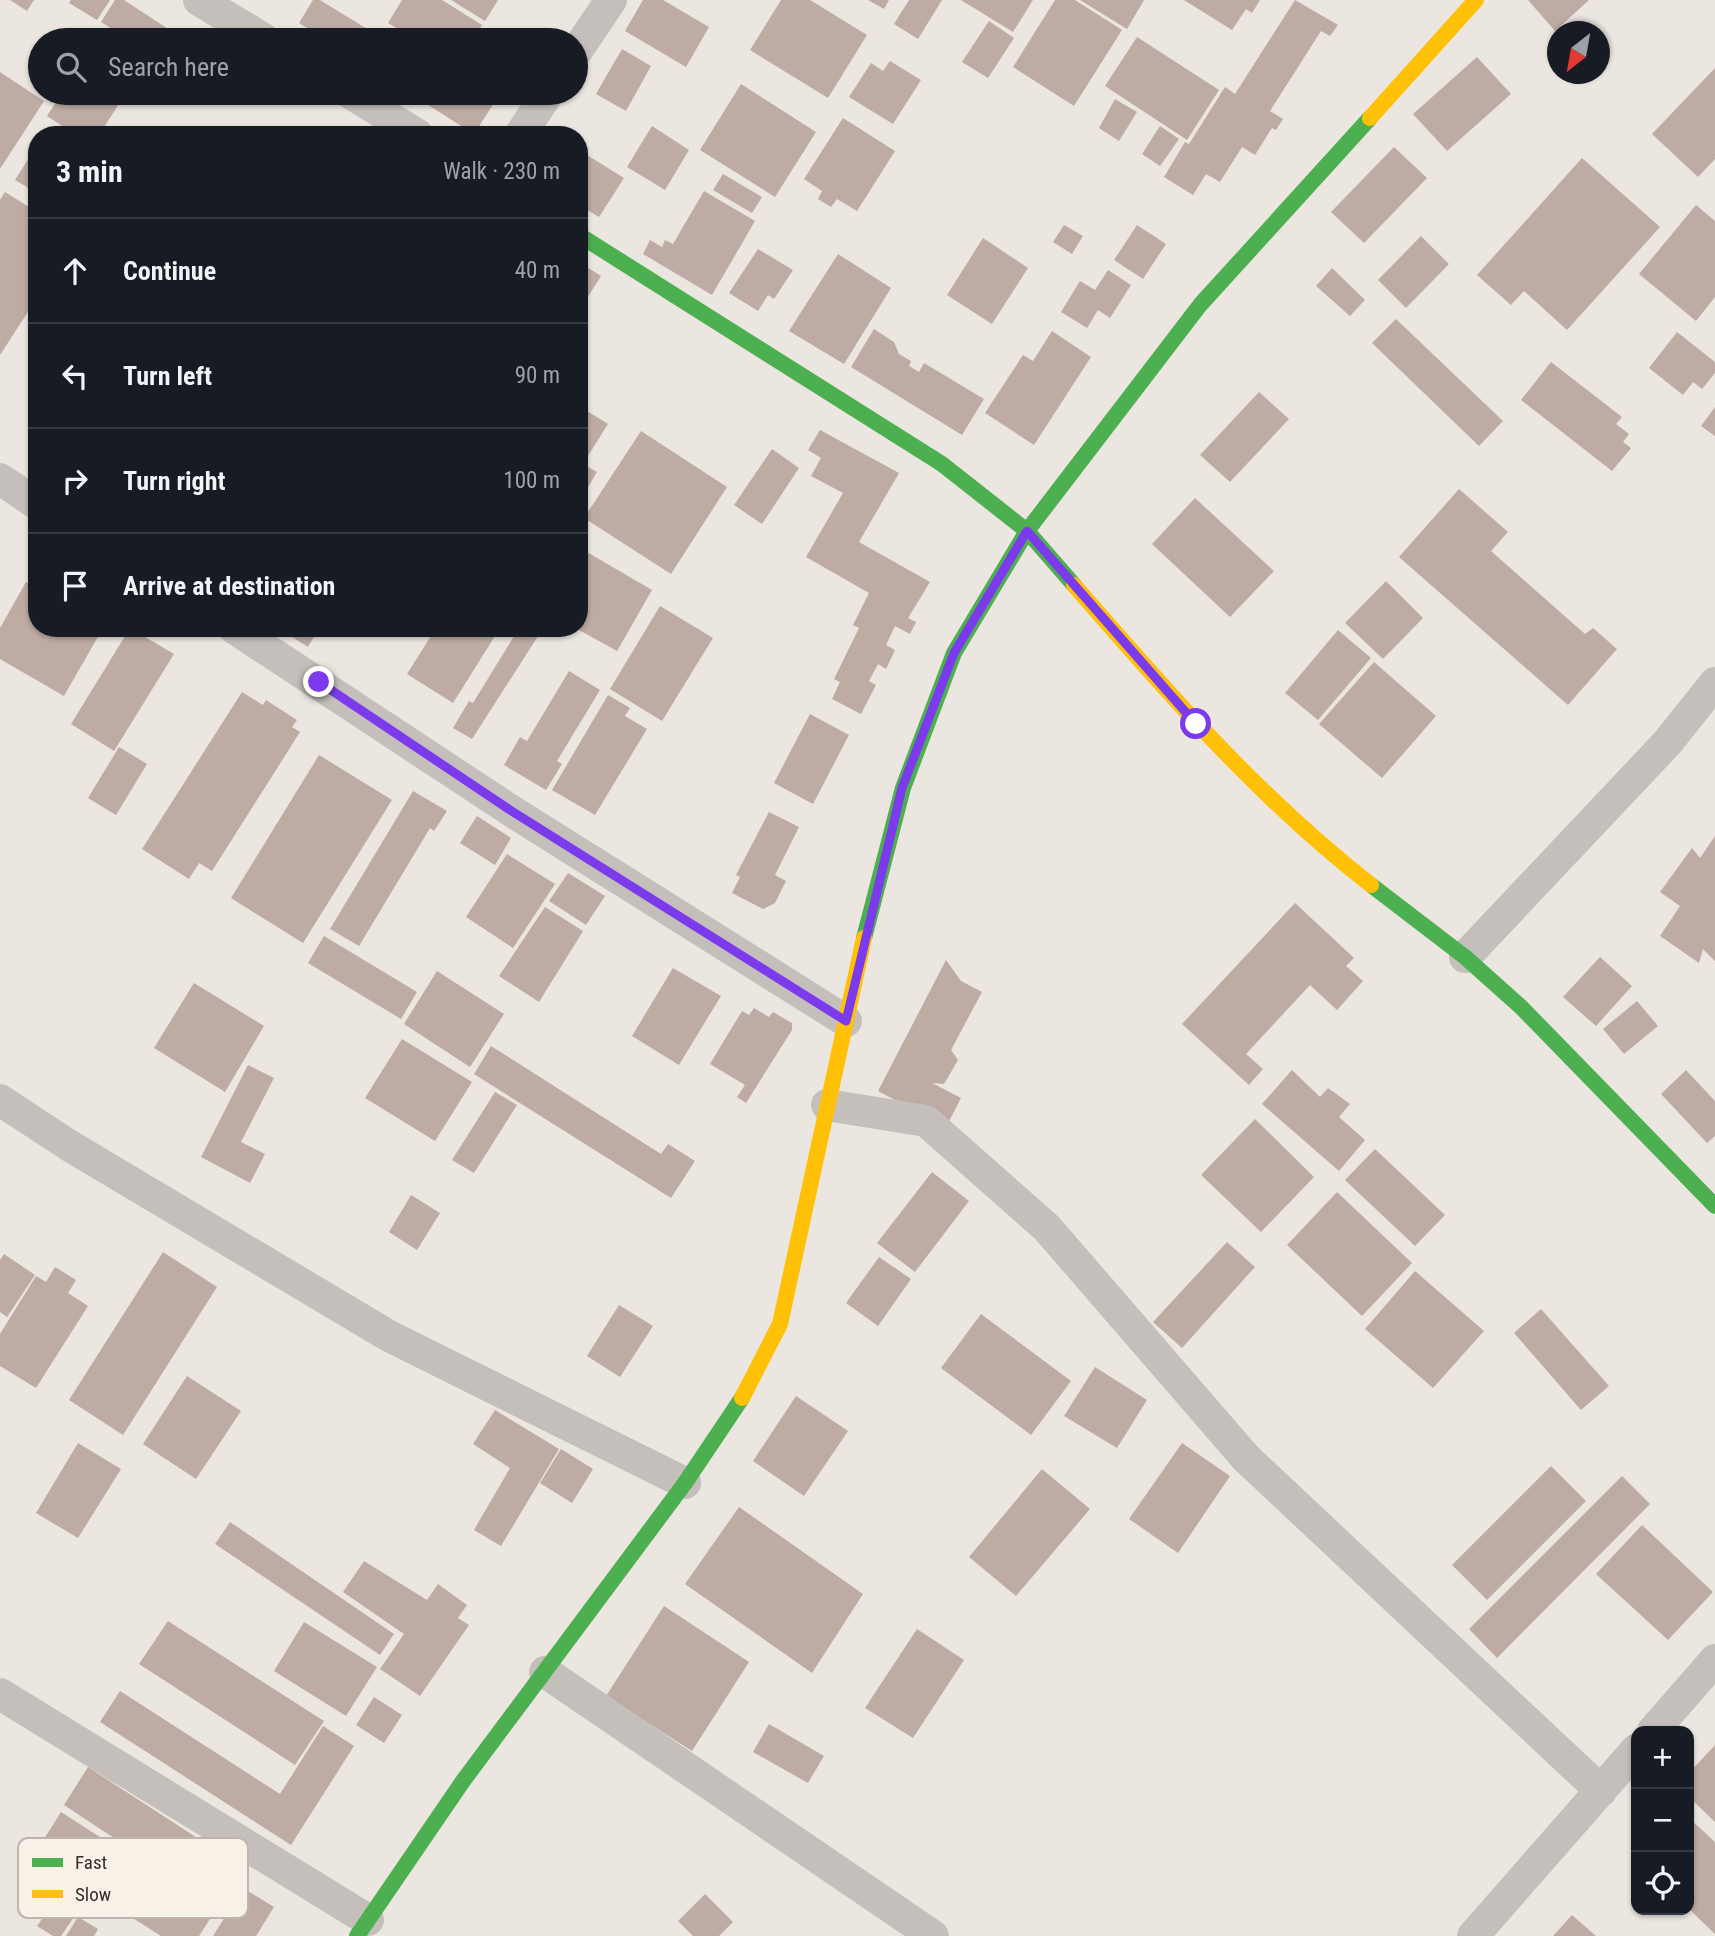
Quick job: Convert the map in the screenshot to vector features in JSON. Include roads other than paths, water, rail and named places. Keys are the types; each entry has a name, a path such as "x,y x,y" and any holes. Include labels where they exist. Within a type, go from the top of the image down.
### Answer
{"street":[{"path":"199,0 245,28"},
{"path":"588,34 611,0"},
{"path":"248,1854 363,1928 463,1781 685,1483 740,1402 780,1324 846,1021 902,788 954,653 1027,531 1200,305 1476,0"},
{"path":"369,105 403,126"},
{"path":"526,126 540,105"},
{"path":"588,241 942,464 1027,531 1196,724 1322,847 1465,957 1521,1007 1715,1206"},
{"path":"0,479 28,498"},
{"path":"248,637 510,810 846,1021"},
{"path":"1465,957 1667,743 1715,683"},
{"path":"0,1100 70,1146 389,1336 685,1483"},
{"path":"827,1105 926,1121 1047,1228 1246,1458 1601,1791"},
{"path":"1657,1726 1715,1660"},
{"path":"545,1672 933,1936"},
{"path":"0,1693 224,1838"},
{"path":"1473,1936 1631,1756"}]}
